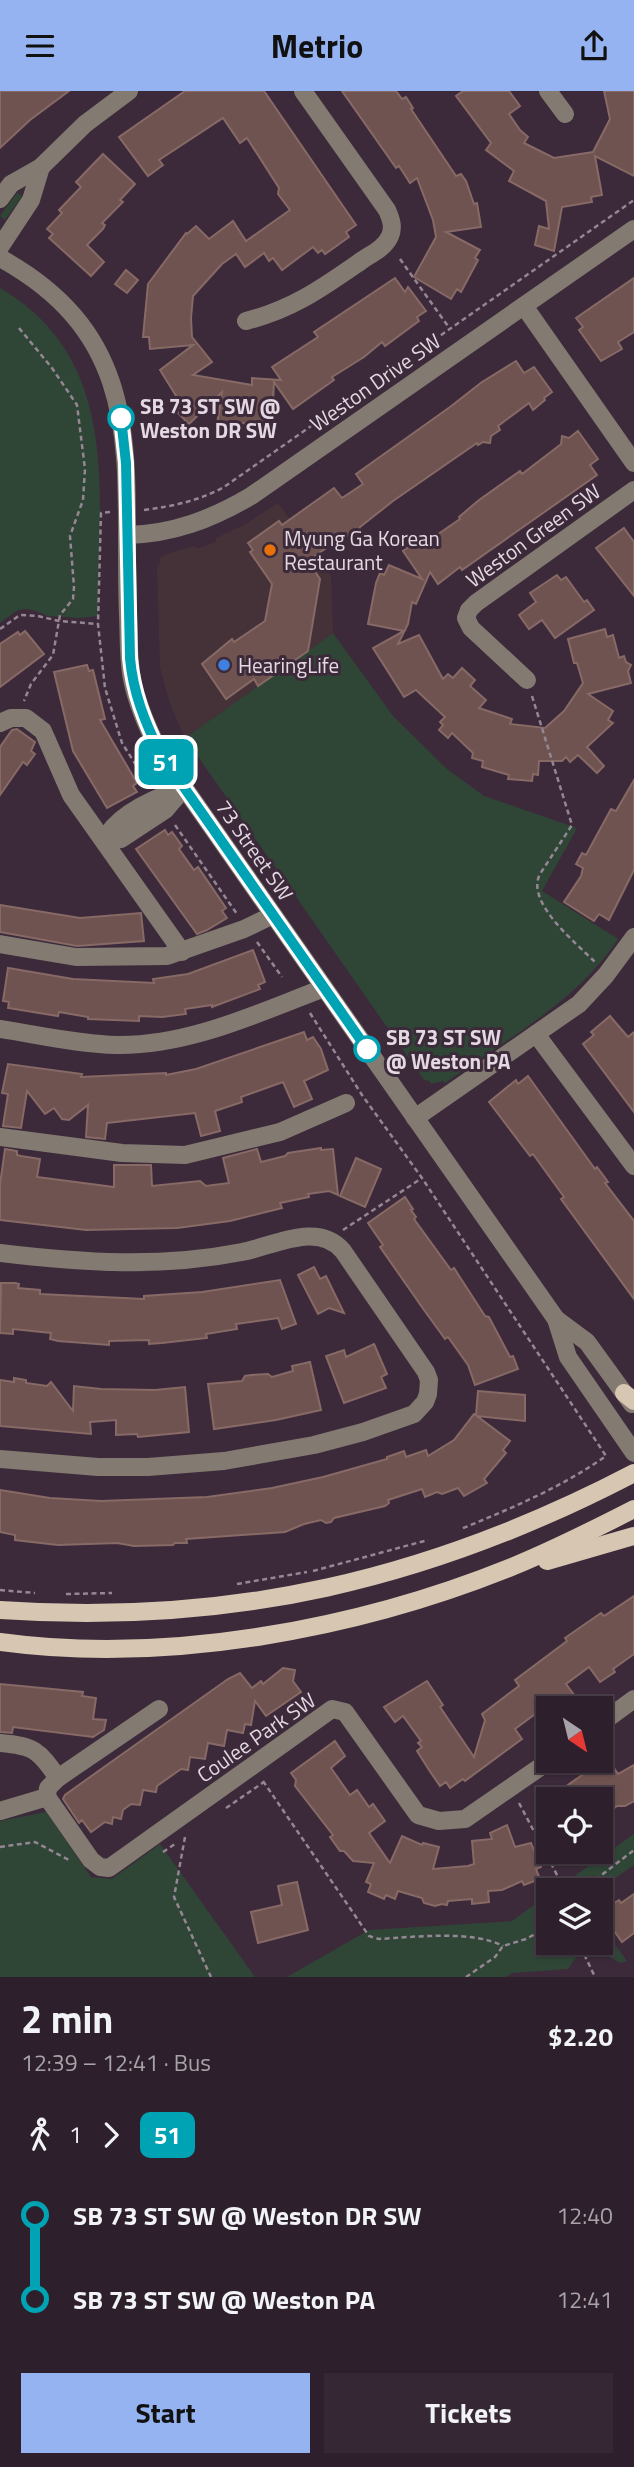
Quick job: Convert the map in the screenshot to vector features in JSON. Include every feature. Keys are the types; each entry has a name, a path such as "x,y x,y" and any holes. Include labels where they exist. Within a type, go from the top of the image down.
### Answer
{"main road":[{"path":"0,1610 140,1613 235,1605 299,1594 405,1568 467,1548 588,1496 634,1473"},
{"path":"480,1579 558,1546 634,1509"},
{"path":"0,1642 41,1648 122,1649 276,1633 362,1615 634,1536"}],"street":[{"path":"0,199 11,184 41,167 85,124 128,91"},
{"path":"246,321 278,312 311,296 381,248 390,235 392,223 387,210 303,91"},
{"path":"548,91 565,114"},
{"path":"0,247 32,200 41,167"},
{"name":"Weston Drive SW","path":"127,535 145,535 181,528 223,512 251,496 634,229"},
{"name":"73 Street SW","path":"0,258 23,270 67,308 80,323 103,361 114,390 125,443 132,679 141,713 160,753 556,1319 568,1357 634,1453"},
{"path":"524,306 634,463"},
{"name":"Weston Green SW","path":"527,680 471,628 467,618 469,610 634,490"},
{"path":"0,723 17,717 33,721 43,731 71,795 182,952"},
{"path":"104,841 121,839 165,810 184,788"},
{"path":"0,944 76,957 160,957 182,952 244,929 273,915"},
{"path":"415,1118 579,1004 606,975 634,937"},
{"path":"0,1029 82,1043 145,1043 198,1033 324,988"},
{"path":"536,1034 634,1166"},
{"path":"0,1137 122,1153 185,1154 280,1132 346,1103"},
{"path":"0,1253 64,1261 149,1263 242,1252 310,1235 328,1238 343,1251 429,1380 425,1402 414,1414 314,1445 224,1461 148,1467 98,1467 0,1459"},
{"name":"73 Street SW","path":"556,1319 587,1342 631,1400"},
{"path":"613,1714 634,1699"},
{"path":"91,1860 47,1797 47,1788 159,1709"},
{"name":"Coulee Park SW","path":"91,1860 100,1867 109,1868 180,1829 253,1766 332,1709 345,1713 418,1815 439,1821 465,1819 536,1770"},
{"path":"0,1743 22,1745 40,1753 58,1778"},
{"path":"0,1811 47,1797"}],"path":[{"path":"159,508 201,499 224,487 634,199"},
{"path":"400,259 450,329"},
{"path":"17,717 31,684 53,655 60,615 72,599 74,587 70,536 83,500 85,469 77,405 52,368 19,328"},
{"path":"0,629 20,615 98,624"},
{"path":"527,680 572,825 536,881 536,892 557,923 606,975"},
{"path":"310,1013 362,1095 422,1178 606,1455 578,1476 514,1507 452,1532"},
{"path":"328,1238 422,1178"},
{"path":"236,1584 313,1571 429,1539"},
{"path":"0,1590 37,1593"},
{"path":"62,1594 115,1594"},
{"path":"253,1766 369,1936 379,1939 454,1937 495,1941 503,1946"},
{"path":"511,1788 559,1878"},
{"path":"180,1829 174,1897 211,1977"},
{"path":"0,1847 35,1842 78,1864 91,1860"},
{"path":"598,1878 634,1850"},
{"path":"466,1977 495,1957 503,1946 536,1934"},
{"path":"584,1955 595,1977"}],"shaded area":[{"path":"278,503 331,576 333,633 185,738 170,704 160,668 159,558 169,553 195,546 196,549 216,542 216,538 244,525"}],"green space":[{"path":"17,193 22,196 5,220 0,216"},
{"path":"0,288 40,318 67,353 85,392 95,434 99,478 98,616 48,616 24,609 16,611 0,623"},
{"path":"333,633 393,716 447,769 484,796 577,828 542,891 618,939 602,961 562,1000 445,1083 443,1081 431,1084 430,1081 424,1080 185,738"},
{"path":"46,1812 91,1877 112,1879 160,1844 255,1977 0,1977 0,1821"},
{"path":"634,1834 634,1865 613,1880 572,1878 592,1864 613,1864 613,1849"},
{"path":"536,1904 536,1955 580,1955 568,1969 512,1973 506,1977 287,1977 369,1930 512,1921"},
{"path":"613,1942 627,1961 621,1963 606,1955 613,1955"}],"building":[{"path":"0,91 69,91 30,120 0,148"},
{"path":"185,91 264,91 356,225 346,232 349,237 325,254 322,250 318,253 313,247 282,270 273,258 269,261 264,253 245,267 236,254 222,264 193,296 192,337 212,362 193,375 252,385 252,378 281,380 272,367 318,337 314,332 395,278 405,292 408,287 426,311 417,317 419,321 385,346 382,342 332,377 334,380 293,409 274,382 272,422 241,423 239,431 217,424 222,392 189,424 178,413 181,410 174,402 178,399 160,370 193,345 150,349 149,337 143,337 148,284 186,233 196,226 209,239 233,221 246,241 290,210 247,138 240,143 223,118 159,160 163,165 148,176 119,137"},
{"path":"342,91 396,91 402,99 406,97 413,108 411,109 456,176 461,174 466,181 474,204 477,203 481,227 446,232 480,250 475,258 478,260 461,292 457,289 451,299 414,277 436,237 433,220 417,178 410,183 399,166 396,168"},
{"path":"463,91 509,91 520,106 509,114 528,137 524,143 554,158 593,152 610,119 604,91 634,91 634,176 595,156 602,195 591,197 592,202 562,207 554,251 535,245 539,226 549,229 546,201 509,181 514,171 486,150 491,143 456,96"},
{"path":"103,154 135,184 120,200 123,202 102,223 105,225 103,229 87,245 104,262 91,276 49,238 53,234 47,229 62,213 59,210 81,187 76,182"},
{"path":"126,270 138,280 127,293 115,284"},
{"path":"634,278 634,332 618,342 622,349 601,361 579,330 583,327 576,318"},
{"path":"516,361 524,373 534,367 552,392 533,410 529,403 498,426 500,430 491,436 490,443 477,443 393,501 360,527 359,534 346,534 308,561 320,579 308,651 258,686 254,679 226,699 202,664 232,639 234,642 265,621 272,584 250,552 253,550 248,543 279,521 282,525 334,488 342,498 363,484 356,474 482,382"},
{"path":"578,431 598,459 590,465 597,475 438,584 430,572 416,604 412,602 408,624 398,644 419,635 443,679 448,674 453,678 462,668 475,680 470,686 486,700 479,708 512,719 510,724 545,728 564,711 583,683 568,639 605,629 607,637 613,635 619,658 624,656 626,662 631,665 628,671 631,683 588,694 613,711 608,720 613,723 587,747 604,766 597,773 578,755 570,762 566,757 562,761 539,761 538,775 533,774 532,781 508,779 509,775 482,767 483,761 472,758 473,753 452,733 448,738 439,730 443,725 440,722 445,717 416,690 404,697 373,648 404,631 368,624 376,583 380,573 384,575 389,565 422,579 403,551 424,535 428,541 460,519 459,517 479,500 520,471 522,474 556,448 561,444 562,436 569,438"},
{"path":"624,528 634,542 634,596 596,548"},
{"path":"557,575 561,580 566,577 584,602 587,600 594,610 555,638 542,620 529,629 519,615 536,602 530,593"},
{"path":"25,631 44,654 0,687 0,644 18,632 20,635"},
{"path":"87,665 89,671 93,670 105,719 100,720 137,783 133,786 137,792 107,808 73,751 54,672"},
{"path":"17,729 35,742 31,751 35,754 27,765 23,762 0,795 0,747 12,730"},
{"path":"634,780 634,870 609,920 599,914 594,921 564,902 581,876 583,868 576,864 582,853 586,855 611,809 616,811"},
{"path":"165,830 168,835 172,832 182,846 179,849 194,870 198,867 226,908 222,911 227,918 197,934 136,849"},
{"path":"0,905 80,918 141,913 144,941 77,946 0,932"},
{"path":"253,950 265,982 258,985 260,989 212,1007 185,1009 186,1014 139,1016 139,1021 88,1019 59,1012 58,1016 8,1008 9,1002 3,1001 8,968 73,979 154,983 153,979 188,974"},
{"path":"610,1016 628,1037 634,1032 634,1112 583,1044 594,1035 591,1032"},
{"path":"304,1032 307,1040 313,1037 321,1049 328,1070 304,1081 312,1099 294,1107 283,1082 241,1097 242,1102 215,1111 220,1131 201,1136 195,1113 107,1123 105,1139 86,1137 88,1105 69,1120 62,1119 54,1108 45,1114 27,1091 21,1128 3,1126 8,1094 2,1093 8,1064 82,1074 81,1077 166,1075 196,1069"},
{"path":"528,1076 634,1221 634,1299 561,1199 564,1197 533,1154 530,1156 489,1102 516,1080 518,1084"},
{"path":"5,1149 17,1151 17,1155 40,1159 37,1177 114,1187 114,1165 151,1165 152,1186 200,1181 206,1186 229,1183 223,1158 257,1149 261,1162 288,1153 333,1149 338,1195 329,1191 308,1194 309,1197 280,1203 282,1208 230,1221 177,1228 86,1230 0,1220 0,1184"},
{"path":"356,1158 381,1169 365,1207 340,1196"},
{"path":"405,1197 413,1209 411,1210 416,1217 414,1219 451,1270 454,1268 485,1316 489,1317 518,1369 475,1385 468,1365 448,1337 445,1339 380,1247 383,1245 368,1223"},
{"path":"314,1267 320,1279 326,1276 344,1313 329,1308 318,1314 298,1275"},
{"path":"280,1280 296,1324 282,1329 278,1318 236,1324 237,1329 206,1334 207,1338 149,1344 149,1340 109,1341 109,1345 58,1341 50,1339 51,1333 13,1329 13,1334 0,1333 1,1283 19,1284 18,1288 40,1290 40,1294 144,1299 144,1296 202,1292"},
{"path":"374,1344 387,1374 381,1377 386,1388 344,1403 326,1356 344,1350 346,1357"},
{"path":"310,1362 321,1410 214,1429 208,1384 242,1381 245,1376 251,1375 268,1374 272,1377 293,1371 292,1366"},
{"path":"14,1378 47,1386 51,1382 73,1411 74,1386 155,1390 185,1387 189,1432 138,1437 137,1434 116,1435 116,1420 90,1422 91,1434 0,1426 0,1380 14,1382"},
{"path":"478,1391 525,1395 525,1421 477,1416 510,1441 503,1450 506,1453 484,1479 487,1483 464,1496 458,1488 425,1497 422,1489 388,1500 389,1503 385,1506 334,1518 331,1522 321,1520 285,1532 186,1539 187,1543 173,1545 58,1545 15,1540 15,1535 0,1532 0,1490 50,1498 101,1501 207,1497 272,1488 323,1477 387,1459 404,1451 406,1457 426,1450 428,1456 454,1440 474,1414 476,1415"},
{"path":"634,1596 634,1654 600,1682 589,1667 566,1684 575,1696 536,1696 536,1713 515,1729 522,1739 465,1781 463,1779 450,1788 446,1782 440,1786 429,1770 417,1751 422,1747 418,1743 421,1741 403,1716 395,1722 384,1707 427,1681 443,1705 440,1707 474,1757 485,1720 482,1714 519,1686 515,1680 567,1641 565,1638 601,1613 604,1616"},
{"path":"283,1668 295,1670 293,1681 301,1692 266,1716 255,1701 251,1725 245,1724 243,1733 227,1730 224,1746 208,1743 205,1759 190,1757 188,1770 181,1769 157,1786 156,1792 143,1790 140,1805 131,1804 123,1810 121,1819 113,1817 112,1824 105,1822 91,1832 82,1820 79,1823 63,1799 65,1795 228,1679 240,1673 252,1688 261,1681 263,1684"},
{"path":"0,1684 83,1692 82,1696 96,1698 93,1719 106,1720 104,1730 93,1737 13,1727 12,1733 0,1732"},
{"path":"335,1741 345,1756 331,1768 350,1795 357,1790 369,1807 373,1804 385,1821 369,1833 390,1863 402,1836 422,1845 423,1843 439,1847 433,1869 468,1866 474,1864 472,1841 492,1839 490,1833 507,1825 515,1847 531,1843 536,1864 541,1867 536,1869 540,1878 524,1885 522,1881 502,1890 488,1891 489,1902 472,1904 472,1899 448,1901 447,1905 435,1906 424,1903 422,1898 398,1891 395,1899 386,1895 384,1899 368,1892 371,1884 366,1882 374,1863 353,1861 344,1851 340,1851 330,1837 333,1835 295,1786 296,1780 291,1773"},
{"path":"634,1765 634,1801 625,1806 613,1809 613,1787 565,1787 585,1773 613,1773 613,1766 618,1774"},
{"path":"297,1882 308,1930 258,1943 251,1912 282,1905 278,1886"},
{"path":"634,1894 634,1933 622,1942 613,1929 613,1904 619,1900 621,1903"}],"bus line":[{"name":"51","path":"121,418 126,463 130,658 132,679 141,713 160,753 367,1049"}],"place":[{"name":"SB 73 ST SW @ Weston DR SW","path":"121,418"},
{"name":"Myung Ga Korean Restaurant","path":"270,550"},
{"name":"HearingLife","path":"224,665"},
{"name":"SB 73 ST SW @ Weston PA","path":"367,1049"}]}
